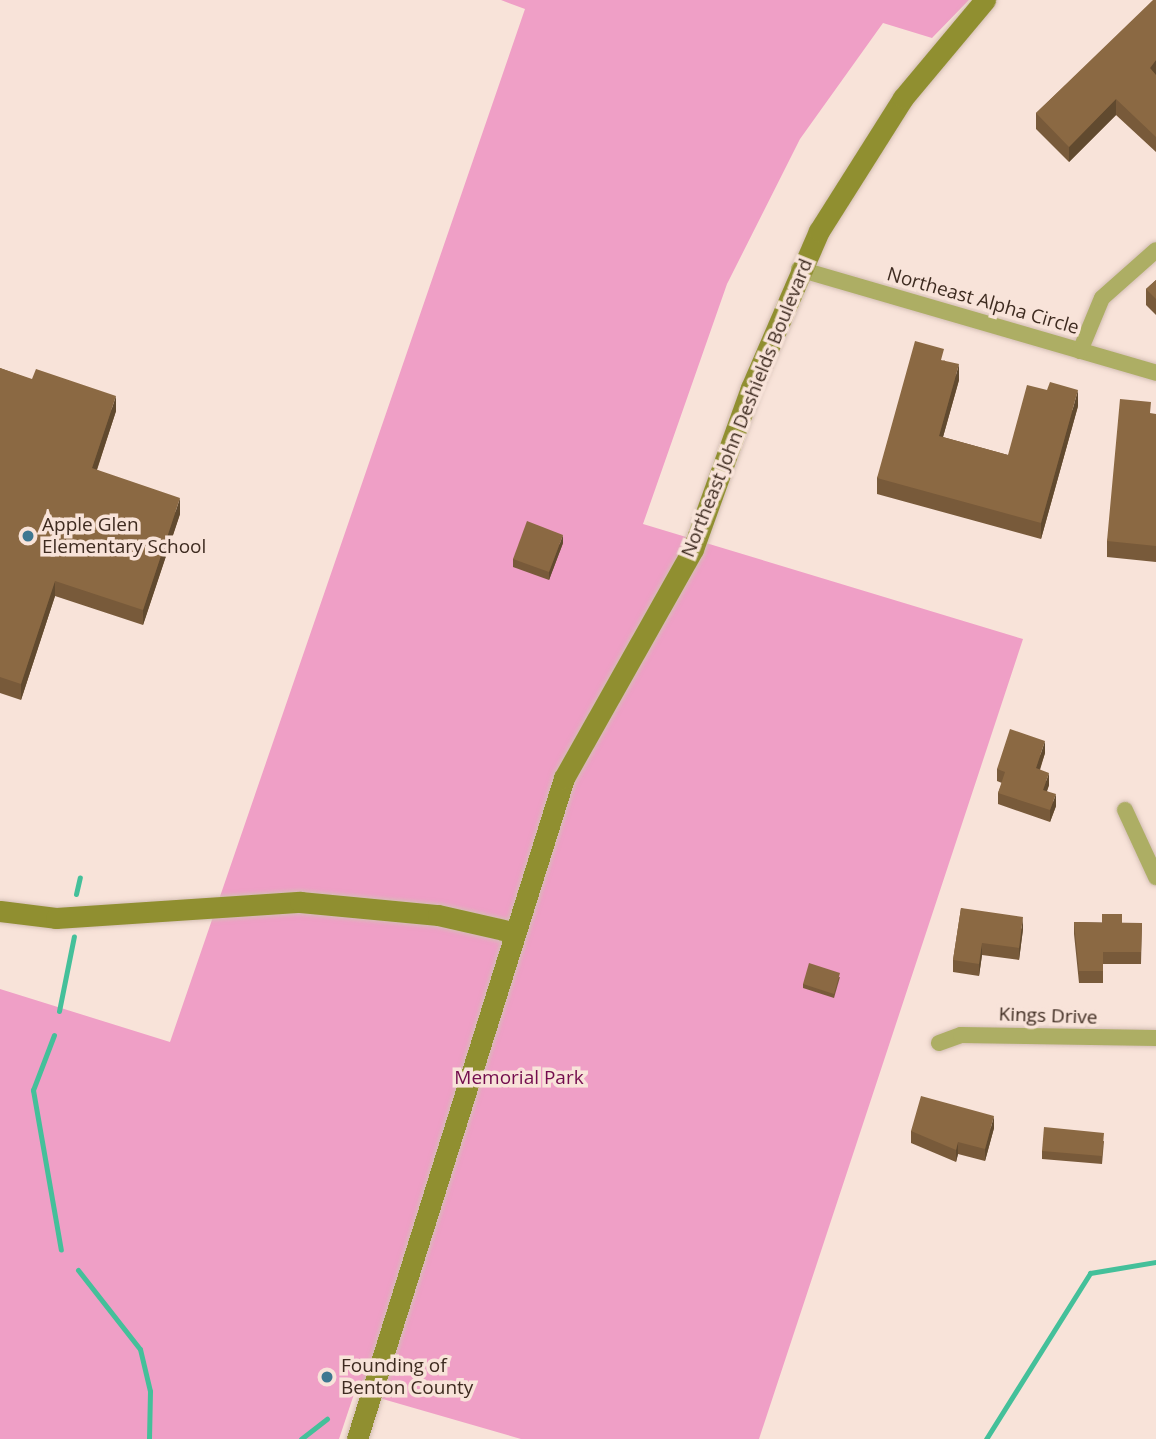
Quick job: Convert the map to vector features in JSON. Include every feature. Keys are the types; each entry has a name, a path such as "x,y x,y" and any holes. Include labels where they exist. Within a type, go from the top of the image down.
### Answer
{"street":[{"name":"Northeast John Deshields Boulevard","path":"357,1439 512,932 564,778 693,549 799,269 870,144 985,0"},
{"path":"1080,351 1102,298 1156,250"},
{"name":"Northeast Alpha Circle","path":"799,269 1156,373"},
{"path":"1125,810 1156,877"},
{"path":"0,911 56,918 300,902 438,915 512,932"},
{"name":"Kings Drive","path":"939,1043 961,1035 1156,1038"}],"green space":[{"name":"Memorial Park","path":"501,0 969,0 932,38 883,23 800,139 727,284 643,524 1023,639 759,1439 521,1439 355,1391 339,1439 0,1439 0,989 170,1042 525,9"}],"building":[{"path":"1156,0 1156,60 1150,68 1156,75 1156,137 1116,99 1069,147 1036,113"},
{"path":"1156,280 1156,299 1146,289"},
{"path":"915,341 944,349 941,360 959,364 939,436 1008,455 1027,385 1047,390 1050,382 1078,390 1041,523 877,478"},
{"path":"0,368 32,379 36,369 116,396 92,468 180,498 143,610 55,581 21,684 0,677"},
{"path":"1120,399 1151,402 1150,413 1156,414 1156,546 1107,541"},
{"path":"527,521 563,535 549,572 513,559"},
{"path":"1010,729 1045,741 1036,768 1049,773 1043,790 1056,794 1050,810 998,793 1005,772 997,769"},
{"path":"961,908 1023,917 1019,948 982,943 979,964 953,960"},
{"path":"1102,914 1122,914 1122,923 1142,923 1141,952 1103,952 1103,971 1079,971 1074,922 1102,923"},
{"path":"809,963 840,973 834,994 803,984"},
{"path":"921,1096 994,1116 985,1149 958,1142 956,1150 911,1131"},
{"path":"1044,1127 1104,1133 1102,1156 1042,1151"}],"waterway":[{"path":"76,894 80,877"},
{"path":"59,1011 74,936"},
{"path":"54,1035 33,1090 61,1250"},
{"path":"986,1439 1090,1273 1156,1262"},
{"path":"78,1270 140,1349 150,1391 149,1439"},
{"path":"301,1439 327,1419"}],"place":[{"name":"Apple Glen Elementary School","path":"28,536"},
{"name":"Founding of Benton County","path":"327,1377"}]}
